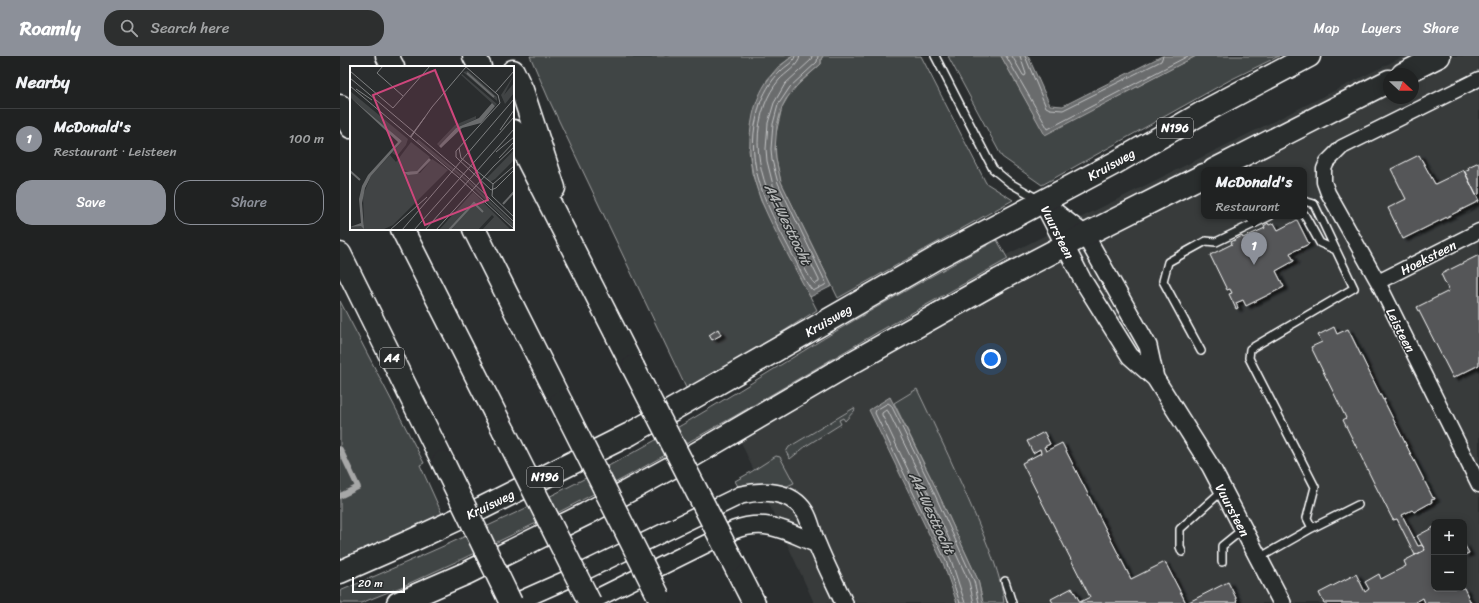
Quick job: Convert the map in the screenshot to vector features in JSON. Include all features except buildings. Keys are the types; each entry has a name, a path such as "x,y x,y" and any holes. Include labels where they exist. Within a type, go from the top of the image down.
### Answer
{"highway":[{"path":"387,56 392,66"},
{"path":"474,56 479,66"},
{"path":"506,56 511,66"},
{"name":"Kruisweg","path":"340,572 441,528 603,448 659,418 938,257 1115,163 1209,109 1309,56"},
{"path":"1400,68 1417,56"},
{"path":"1415,68 1439,56"},
{"path":"514,73 522,90 577,256"},
{"path":"1220,167 1380,85"},
{"path":"340,106 350,125"},
{"path":"514,133 754,603"},
{"path":"398,603 467,573 586,514 694,455 839,370 1000,280 1201,177"},
{"path":"403,230 590,603"},
{"path":"475,230 660,600"},
{"name":"A4","path":"340,254 512,603"}],"street":[{"name":"Leisteen","path":"1479,79 1342,147 1327,162 1323,176 1328,192 1378,282 1479,485"},
{"name":"Vuursteen","path":"1042,201 1085,235 1148,346 1155,378"},
{"name":"Vuursteen","path":"1042,201 1082,279 1130,356 1155,378 1211,467 1282,603"},
{"name":"Hoeksteen","path":"1378,282 1479,231"},
{"path":"512,603 566,580 741,495 770,492 785,496 799,504 805,513 817,544 844,603"},
{"path":"587,603 746,525 772,526 817,544"}],"lane":[{"path":"935,56 993,169 1010,183 1042,201"},
{"path":"1307,202 1314,204 1354,288 1250,350 1249,358 1315,487 1307,518 1312,528"},
{"path":"1201,351 1163,281 1168,262 1206,241 1216,242 1264,219"},
{"path":"1307,219 1320,243 1336,250"},
{"path":"1182,552 1180,547 1180,529 1222,490"},
{"path":"1259,558 1312,528 1358,505"},
{"path":"1222,562 1222,546 1243,528"},
{"path":"1005,581 1012,603"}],"shaded area":[{"path":"530,56 793,56 778,67 767,80 749,150 752,173 761,201 817,310 688,392 550,102"},
{"path":"823,56 921,56 986,183 1013,200 838,298 781,182 776,159 775,138 782,107 792,90 821,64 821,59"},
{"path":"948,56 1001,56 1045,134 1196,56 1279,56 1230,80 1042,185 1002,157"},
{"path":"1404,56 1479,56 1479,603 814,603 730,418 904,306"},
{"path":"997,240 1008,259 624,478 559,512 401,587 361,603 340,603 340,591 484,528 590,476 654,441 871,311"},
{"path":"340,301 424,463 420,465 443,516 340,561"},
{"path":"917,389 971,505 994,562 1004,603 983,603 978,580 932,480 894,403"},
{"path":"854,408 855,410 845,421 843,418 839,420 841,424 806,446 790,459 786,452 789,447"},
{"path":"776,456 780,457 794,483 785,487 775,484 756,485 740,490 735,481"}],"water":[{"name":"A4-Westtocht","path":"793,56 823,56 821,59 821,64 800,82 786,99 777,125 775,149 781,182 832,286 810,297 765,210 754,180 751,165 750,132 753,115 762,89 778,68"},
{"path":"1001,56 1028,56 1050,105 1063,106 1162,56 1196,56 1045,135"},
{"name":"A4-Westtocht","path":"890,397 932,480 978,580 983,603 957,603 943,563 869,410"}],"waterway":[{"path":"340,449 358,487 340,496"}],"place":[{"name":"McDonald's","path":"1254,265"}]}
